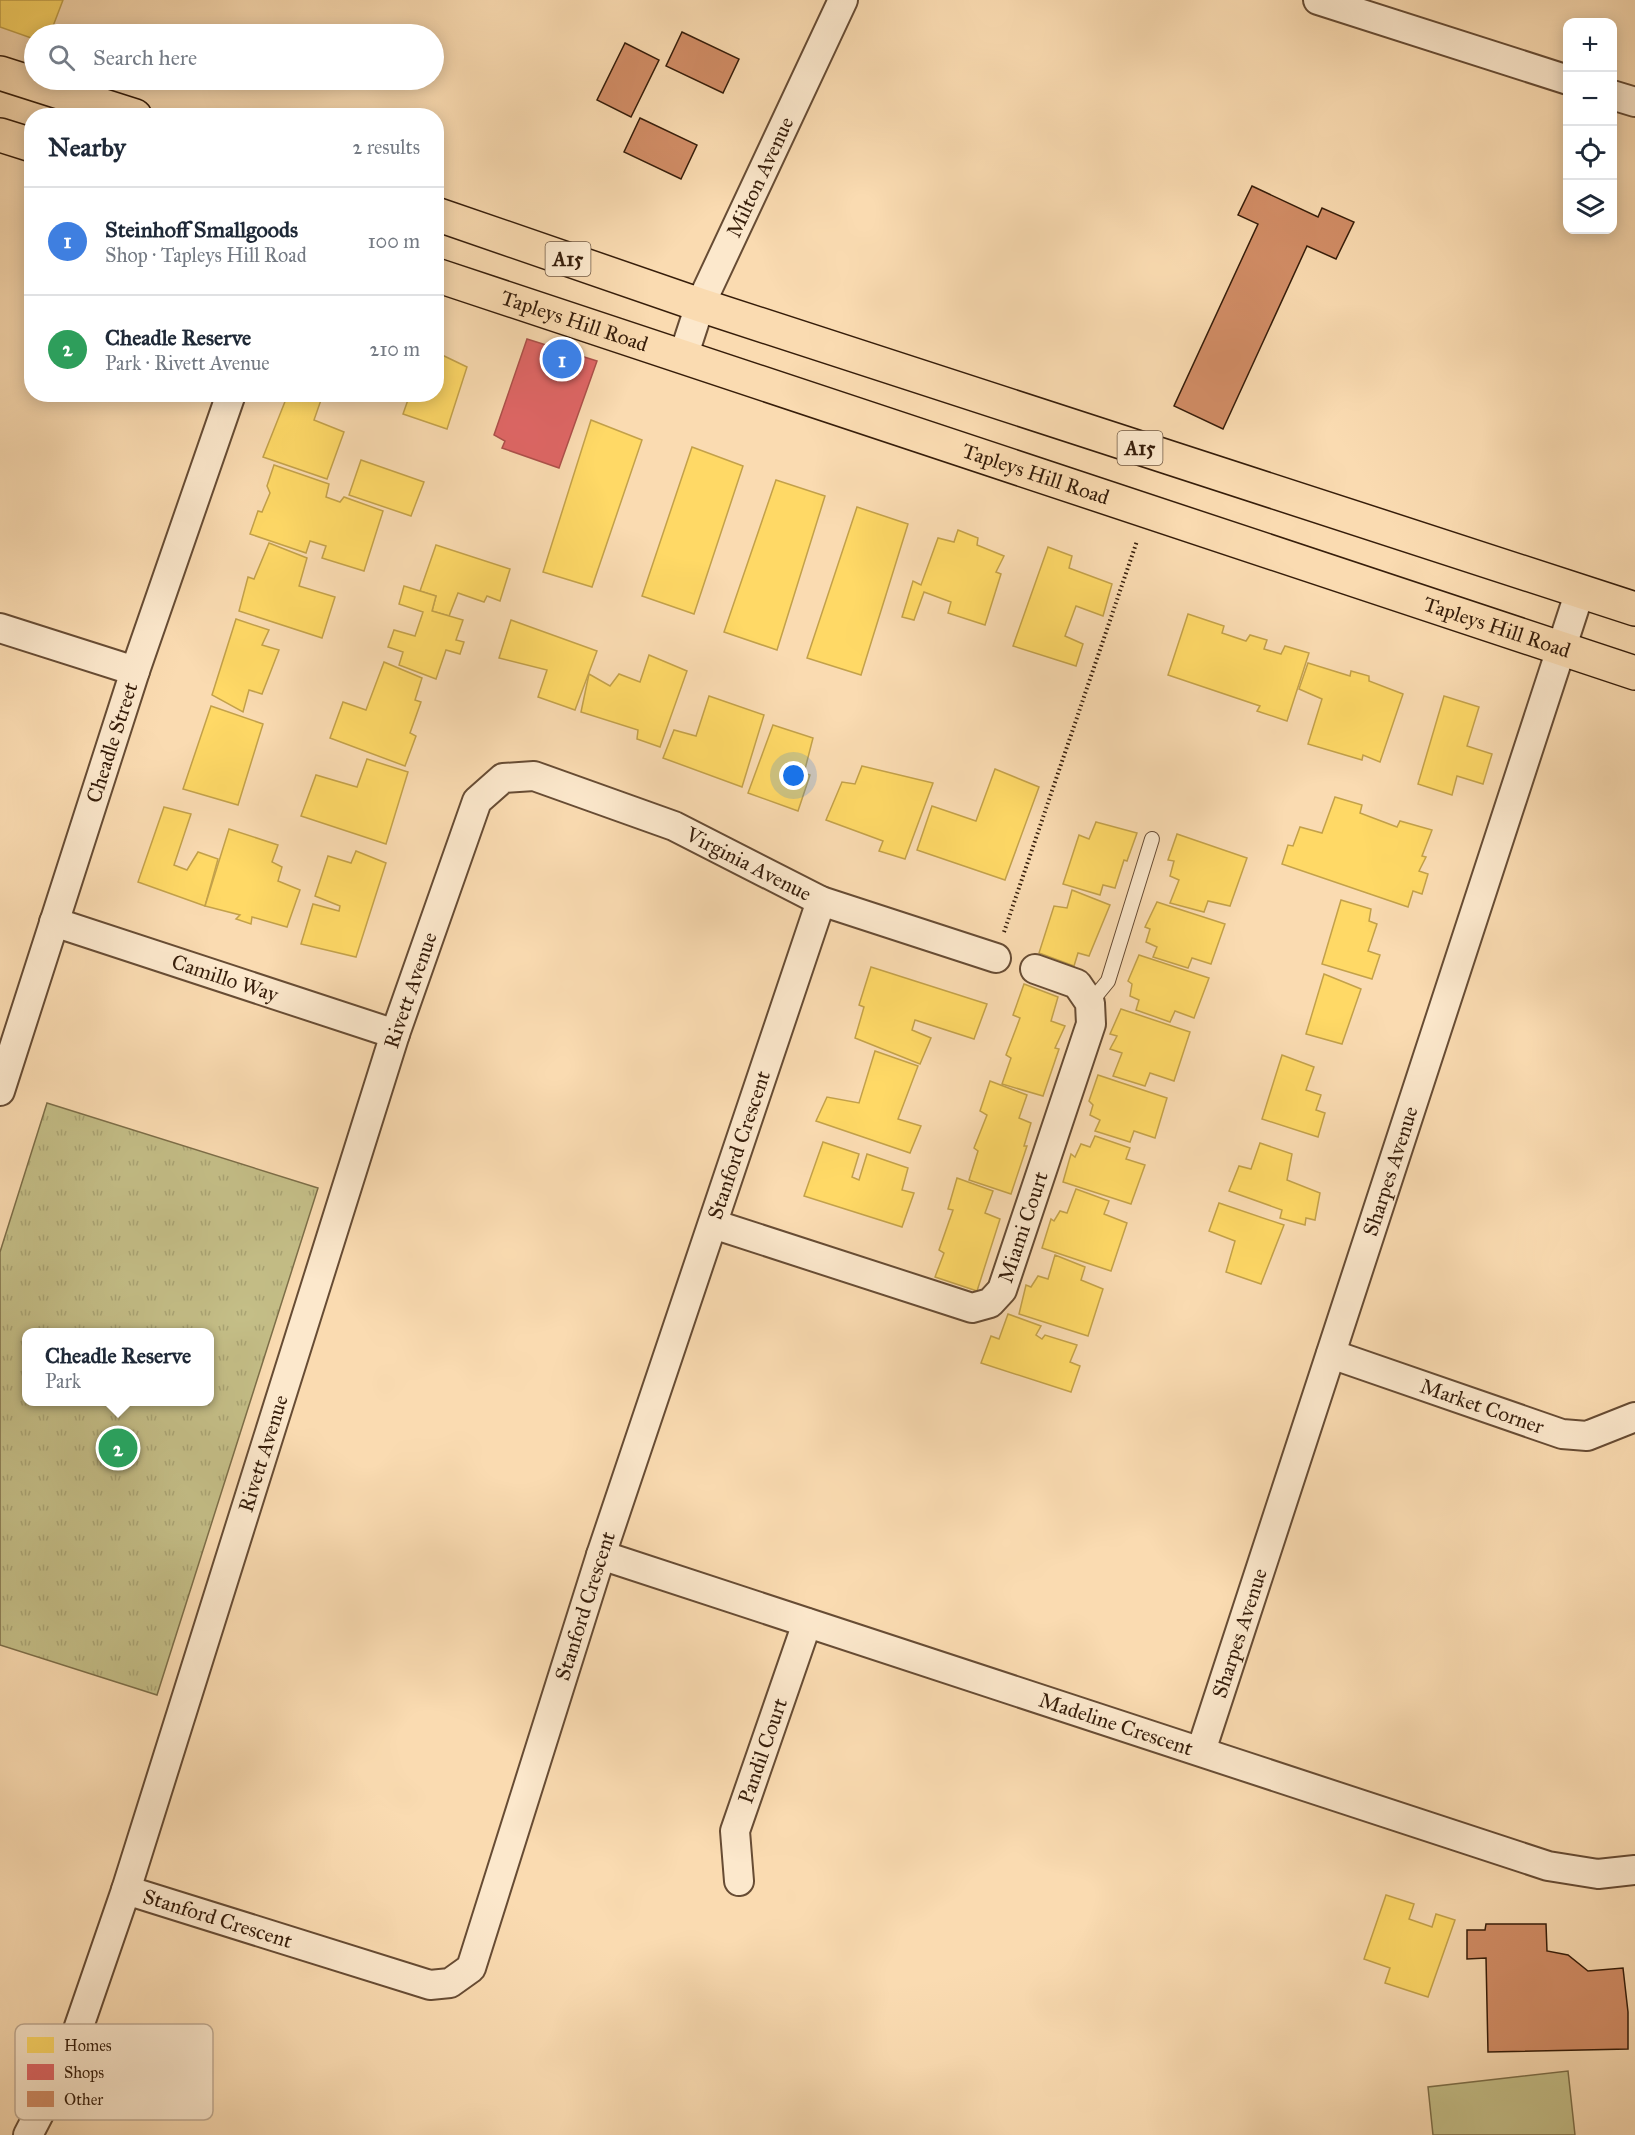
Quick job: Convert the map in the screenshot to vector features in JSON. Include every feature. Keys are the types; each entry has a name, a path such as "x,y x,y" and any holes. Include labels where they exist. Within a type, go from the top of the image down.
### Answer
{"main road":[{"path":"0,73 24,81"},
{"path":"53,90 110,108"},
{"path":"0,135 24,142"},
{"name":"A15","path":"444,217 700,305 1635,609"},
{"name":"Tapleys Hill Road","path":"444,278 1635,674"}],"street":[{"name":"Milton Avenue","path":"683,357 700,305 843,0"},
{"path":"1318,0 1563,78"},
{"path":"1617,97 1635,102"},
{"name":"Cheadle Street","path":"0,1091 135,671 228,402"},
{"name":"Sharpes Avenue","path":"1201,1752 1580,591"},
{"path":"0,628 135,671"},
{"name":"Virginia Avenue","path":"503,778 534,776 674,826 820,901 996,958"},
{"name":"Rivett Avenue","path":"80,2024 126,1890 395,1034 477,801 503,778"},
{"name":"Stanford Crescent","path":"126,1890 430,1985 450,1983 471,1968 601,1555 820,901"},
{"name":"Camillo Way","path":"54,922 395,1034"},
{"path":"1035,969 1077,984 1090,1003"},
{"name":"Miami Court","path":"713,1224 972,1308 990,1304 1002,1290 1006,1279 1091,1024 1090,1003"},
{"name":"Market Corner","path":"1331,1354 1562,1434 1587,1436 1635,1416"},
{"name":"Madeline Crescent","path":"601,1555 1548,1866 1598,1874 1635,1870"},
{"name":"Pandil Court","path":"739,1881 735,1831 807,1623"},
{"name":"Rivett Avenue","path":"28,2135 36,2120"}],"lane":[{"path":"1090,1003 1108,981 1152,839"}],"path":[{"path":"996,958 1139,532"}],"green space":[{"path":"47,1103 318,1188 157,1695 0,1645 0,1252"},
{"path":"1568,2071 1575,2135 1433,2135 1428,2087"}],"building: Homes":[{"path":"0,0 63,0 54,24 24,24 24,35 0,27"},
{"path":"444,356 467,367 447,429 403,414 407,402 444,402"},
{"path":"285,402 320,402 314,420 344,432 327,479 263,457"},
{"path":"591,420 642,440 592,587 543,572"},
{"path":"692,447 743,466 694,614 642,596"},
{"path":"361,460 424,482 411,516 349,495"},
{"path":"274,465 329,484 326,497 340,502 344,497 383,511 364,571 322,558 326,546 310,541 306,553 250,534 258,511 262,512 270,493 267,486"},
{"path":"776,480 825,496 777,650 724,632"},
{"path":"857,507 908,524 861,675 807,658"},
{"path":"958,530 978,538 977,545 1004,556 996,572 1001,574 985,625 948,613 951,602 924,592 914,620 902,617 913,581 921,585 938,538 954,542"},
{"path":"269,543 307,558 299,586 335,597 322,638 239,611 248,577 254,579"},
{"path":"436,545 510,569 500,601 487,596 484,602 458,593 449,616 432,611 436,596 420,591"},
{"path":"1048,547 1072,556 1069,568 1112,584 1103,616 1076,606 1065,636 1083,644 1076,666 1013,646"},
{"path":"404,586 436,596 432,611 463,620 456,640 464,642 460,654 446,650 436,679 399,665 403,652 388,647 394,630 415,636 423,612 399,604"},
{"path":"1188,614 1224,626 1222,633 1246,641 1250,635 1267,640 1264,649 1281,654 1285,646 1309,653 1287,721 1257,711 1260,706 1168,675"},
{"path":"236,619 269,630 262,645 279,650 262,694 249,690 243,712 212,695"},
{"path":"511,620 597,651 575,710 538,697 547,670 499,658"},
{"path":"649,655 687,671 660,747 637,739 638,730 581,712 589,674 610,686 619,674 640,682"},
{"path":"384,662 422,678 415,700 421,702 410,733 416,736 405,766 330,738 343,702 366,710"},
{"path":"1308,663 1350,676 1351,671 1369,676 1369,681 1403,694 1380,762 1363,755 1362,760 1308,744 1322,699 1299,689"},
{"path":"709,696 764,715 742,787 663,758 674,730 696,736"},
{"path":"1444,696 1479,707 1467,746 1492,754 1483,784 1457,776 1452,795 1418,784"},
{"path":"211,706 263,724 238,805 183,789"},
{"path":"773,725 813,738 804,773 810,775 798,811 748,793"},
{"path":"367,759 408,772 386,844 301,816 316,775 357,787"},
{"path":"862,766 933,783 905,859 879,851 883,841 826,820 842,782 855,784"},
{"path":"995,769 1039,787 1005,880 917,850 932,806 976,821"},
{"path":"1335,797 1362,805 1360,813 1397,827 1400,821 1432,830 1422,856 1426,857 1419,871 1428,874 1422,894 1413,891 1408,907 1282,864 1288,845 1293,846 1300,827 1322,833"},
{"path":"164,807 191,814 174,865 187,870 198,852 218,859 205,906 138,882"},
{"path":"1096,822 1137,833 1127,861 1124,860 1115,888 1103,885 1100,895 1063,884 1079,835 1089,839"},
{"path":"229,829 278,845 272,862 282,867 278,881 300,890 287,927 252,917 251,924 236,919 240,915 205,906"},
{"path":"1177,834 1247,858 1230,906 1208,901 1204,912 1170,903 1179,880 1170,876 1174,861 1168,860"},
{"path":"356,851 386,863 356,957 301,944 313,904 339,911 340,906 315,896 328,856 351,863"},
{"path":"1072,890 1110,905 1089,956 1078,953 1074,966 1039,953 1054,906 1067,908"},
{"path":"1341,900 1371,909 1369,921 1377,924 1368,951 1380,955 1372,979 1322,964"},
{"path":"1157,902 1225,924 1211,964 1192,958 1188,968 1153,957 1157,947 1146,942 1150,929 1145,927"},
{"path":"1139,955 1209,978 1194,1018 1175,1011 1170,1022 1136,1010 1139,1000 1130,996 1132,984 1128,981"},
{"path":"871,967 987,1004 974,1039 915,1020 912,1030 931,1038 920,1064 855,1038 864,1007 859,1005"},
{"path":"1324,974 1361,989 1342,1044 1306,1034"},
{"path":"1024,984 1058,997 1051,1021 1065,1026 1055,1048 1059,1049 1043,1096 1002,1084 1011,1058 1006,1055 1020,1018 1013,1015"},
{"path":"1121,1009 1190,1032 1174,1081 1150,1073 1145,1086 1113,1076 1122,1053 1110,1049 1117,1036 1110,1034"},
{"path":"875,1051 918,1066 898,1119 921,1126 910,1153 816,1121 827,1097 859,1103"},
{"path":"1282,1055 1314,1067 1306,1090 1321,1095 1316,1110 1325,1113 1318,1137 1262,1119"},
{"path":"1098,1075 1167,1098 1155,1138 1134,1131 1130,1142 1095,1131 1100,1120 1090,1115 1093,1105 1089,1101"},
{"path":"990,1081 1027,1095 1019,1118 1031,1123 1024,1146 1027,1146 1011,1194 969,1180 978,1151 974,1148 987,1115 980,1111"},
{"path":"1095,1136 1130,1148 1126,1159 1145,1165 1131,1204 1063,1182 1071,1154 1075,1157 1081,1144 1090,1147"},
{"path":"823,1142 859,1154 852,1177 859,1180 867,1154 908,1168 902,1190 914,1193 902,1227 804,1196"},
{"path":"1260,1143 1292,1154 1287,1180 1320,1193 1315,1220 1306,1218 1305,1225 1280,1218 1282,1210 1229,1191 1239,1166 1251,1169"},
{"path":"957,1178 993,1191 985,1213 1000,1219 977,1291 935,1277 944,1253 939,1250 953,1210 948,1209"},
{"path":"1076,1189 1109,1201 1104,1214 1127,1223 1111,1271 1042,1248 1051,1219 1054,1221 1060,1211 1067,1213"},
{"path":"1219,1203 1284,1225 1261,1284 1226,1272 1235,1241 1209,1231"},
{"path":"1055,1255 1085,1267 1081,1280 1103,1289 1088,1336 1019,1314 1026,1285 1031,1287 1038,1276 1048,1279"},
{"path":"1008,1314 1041,1326 1036,1335 1042,1339 1045,1335 1077,1345 1070,1362 1080,1366 1071,1392 981,1363 991,1336 999,1339"},
{"path":"1386,1895 1414,1904 1409,1919 1432,1927 1436,1914 1455,1920 1428,1997 1385,1983 1390,1968 1364,1959"}],"building: Shops":[{"path":"527,339 597,361 559,468 502,448 505,441 494,435"}],"building: Other":[{"path":"682,32 739,59 723,93 666,66"},
{"path":"625,43 659,60 631,117 597,100"},
{"path":"640,118 697,145 681,179 624,152"},
{"path":"1252,186 1318,217 1322,208 1354,222 1336,259 1307,246 1223,429 1174,406 1258,224 1238,215"},
{"path":"1486,1924 1546,1924 1547,1951 1568,1955 1588,1971 1623,1968 1628,2012 1628,2049 1488,2052 1486,1958 1467,1959 1467,1930 1485,1930"}],"place":[{"name":"Steinhoff Smallgoods","path":"562,359"},
{"name":"Cheadle Reserve","path":"118,1448"}]}
